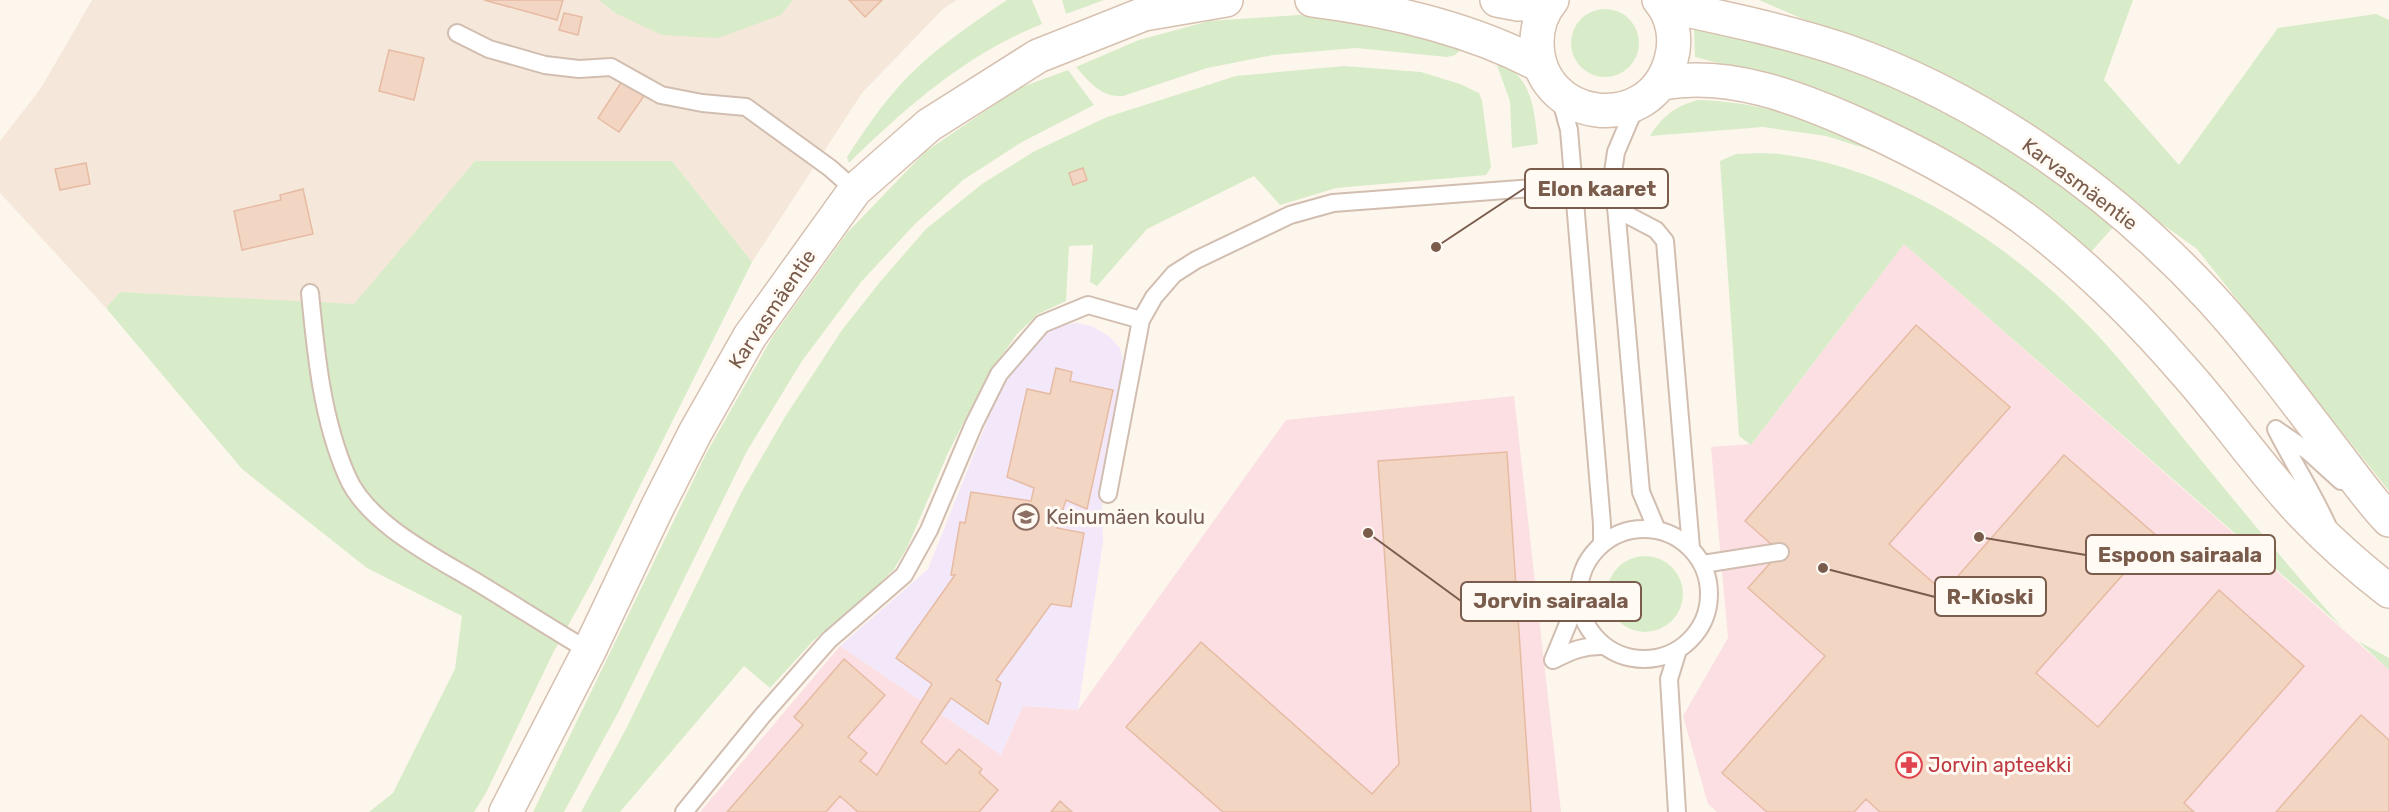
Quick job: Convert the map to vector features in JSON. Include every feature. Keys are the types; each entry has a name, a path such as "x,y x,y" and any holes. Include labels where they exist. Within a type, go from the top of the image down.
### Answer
{"main road":[{"name":"Karvasmäentie","path":"507,812 690,442 750,336 855,190 929,125 1038,56 1144,14 1226,0"},
{"path":"1312,0 1403,17 1478,37 1508,48 1541,66"},
{"path":"1497,0 1518,4 1551,1"},
{"path":"1551,1 1542,17 1537,50 1548,81 1572,103 1588,109 1604,111 1621,110 1636,104 1662,83 1674,52 1674,36 1670,20 1661,2"},
{"name":"Karvasmäentie","path":"1661,2 1846,51 1943,94 2003,128 2064,167 2136,224 2210,298 2385,516"},
{"path":"1662,83 1685,79 1729,82 1783,95 1836,114 1890,139 1990,196 2038,230 2086,269 2133,315 2187,374 2276,484 2338,550 2389,591"}],"lane":[{"path":"457,33 489,49 545,65 579,69 611,67 661,95 702,103 746,107 830,168 855,190"},
{"path":"1559,93 1569,130 1602,544"},
{"path":"1636,104 1616,153 1613,172 1641,492 1657,530"},
{"path":"1108,494 1141,320 1154,297 1173,274 1196,260 1290,215 1332,203 1572,185"},
{"path":"1616,209 1656,230 1665,241 1691,548"},
{"path":"310,293 316,355 329,426 347,478 370,510 411,542 588,651"},
{"path":"684,812 763,715 829,640 904,575 929,530 974,424 999,374 1042,324 1089,304 1141,320"},
{"path":"2338,550 2316,497 2294,465 2276,429 2309,452 2337,478 2385,516"},
{"path":"1638,529 1657,530 1675,537 1691,548 1702,564 1708,582 1709,602 1704,621 1693,638 1678,650 1660,658 1641,660 1622,656 1604,646 1591,632 1582,615 1579,596 1581,577 1589,559 1602,544 1619,534 1638,529"},
{"path":"1702,564 1780,552"},
{"path":"1579,596 1553,660 1576,649 1591,645 1604,646"},
{"path":"1678,650 1669,679 1676,806 1689,812"}],"shaded area":[{"path":"92,0 599,0 615,13 781,15 793,0 957,0 943,9 862,93 752,262 672,161 475,161 354,305 120,292 106,308 0,193 0,141 41,88"},
{"path":"1904,244 2389,670 2389,812 1717,812 1708,804 1683,716 1728,638 1711,447 1752,444"},
{"name":"Keinumäen koulu","path":"1077,323 1092,326 1110,337 1120,348 1125,370 1102,491 1103,542 1078,710 1023,706 1001,755 840,646 928,569 1001,386 1036,341 1056,326"},
{"path":"1514,396 1561,812 700,812 840,646 1001,755 1023,706 1078,710 1286,420"}],"green space":[{"path":"599,0 793,0 781,15 718,38 662,35 615,13"},
{"path":"1007,0 1032,0 1042,24 988,50 963,66 915,102 849,163 847,157 863,133 908,76 951,40"},
{"path":"1062,0 1104,0 1066,14"},
{"path":"1759,0 2133,0 2104,80 2179,165 2278,28 2376,14 2389,20 2389,491 2197,249 2036,134 1870,48"},
{"path":"1605,9 1618,12 1629,19 1636,30 1639,43 1636,56 1629,67 1618,74 1605,77 1592,74 1581,67 1574,56 1571,43 1574,30 1581,19 1592,12"},
{"path":"1298,15 1382,20 1463,48 1455,55 1447,57 1356,48 1273,55 1207,68 1123,96 1115,96 1102,91 1076,67 1139,40 1209,21"},
{"path":"1694,30 1737,37 1839,66 1927,101 1983,130 2024,155 2116,224 2090,253 1738,68 1695,57"},
{"path":"1495,60 1508,66 1524,84 1533,106 1538,144 1512,148 1510,101"},
{"path":"1344,66 1421,72 1460,84 1479,93 1491,167 1486,175 1336,188 1280,205 1254,176 1147,229 1097,286 1090,282 1093,245 1069,246 1066,301 1038,314 1017,334 986,378 948,453 907,548 894,569 813,641 770,688 744,666 620,812 581,812 627,727 741,493 785,417 842,330 926,229 982,184 1033,152 1107,117 1236,76"},
{"path":"1068,70 1094,105 1022,142 963,180 915,224 861,282 802,361 747,451 620,709 564,812 533,812 707,452 773,336 847,233 925,152 1019,88"},
{"path":"1698,100 1769,109 1811,123 1877,152 1826,136 1763,127 1650,136 1670,113"},
{"path":"1736,154 1786,155 1828,163 1870,177 1911,194 1951,216 2026,268 2105,343 2270,544 2342,627 1904,244 1751,445 1739,436 1720,161"},
{"path":"475,161 672,161 752,262 592,582 552,655 486,793 474,812 369,812 393,793 455,669 462,616 367,568 242,469 106,308 120,292 354,304"},
{"path":"1645,556 1660,559 1672,567 1680,579 1683,594 1680,609 1672,621 1660,629 1645,632 1630,629 1618,621 1610,609 1607,594 1610,579 1618,567 1630,559"},
{"path":"2358,641 2389,658 2389,670"}],"building":[{"path":"484,0 563,0 557,20"},
{"path":"849,0 882,0 865,17"},
{"path":"564,13 582,17 578,35 559,30"},
{"path":"389,50 424,58 414,100 379,91"},
{"path":"622,81 644,96 619,132 598,118"},
{"path":"86,163 90,184 60,190 55,169"},
{"path":"1083,168 1087,180 1073,185 1069,173"},
{"path":"303,189 313,234 242,250 234,211 281,200 280,195"},
{"path":"1916,325 2010,407 1889,544 1944,592 2064,455 2157,536 2036,673 2098,727 2219,590 2304,666 2184,803 2194,812 1880,812 1866,799 1854,812 1767,812 1722,773 1825,656 1748,588 1780,552 1745,521"},
{"path":"1056,368 1072,372 1070,381 1113,390 1087,509 1066,500 1057,528 1084,533 1071,607 1051,604 996,680 1001,683 988,724 951,698 921,742 946,764 959,749 982,769 979,773 998,790 979,812 858,812 840,796 826,812 727,812 803,725 794,717 844,659 885,695 848,737 867,753 860,761 877,775 932,684 896,658 955,575 951,575 960,522 965,523 971,492 1031,501 1034,488 1007,477 1027,389 1050,394"},
{"path":"1507,452 1531,812 1223,812 1126,727 1201,642 1372,794 1399,764 1378,461"},
{"path":"2361,715 2389,740 2389,812 2276,812"},
{"path":"1060,801 1072,812 1051,812"}],"place":[{"name":"Elon kaaret","path":"1436,247"},
{"name":"Keinumäen koulu","path":"1026,517"},
{"name":"Jorvin sairaala","path":"1368,533"},
{"name":"Espoon sairaala","path":"1979,537"},
{"name":"R-Kioski","path":"1823,568"},
{"name":"Jorvin apteekki","path":"1909,765"}]}
